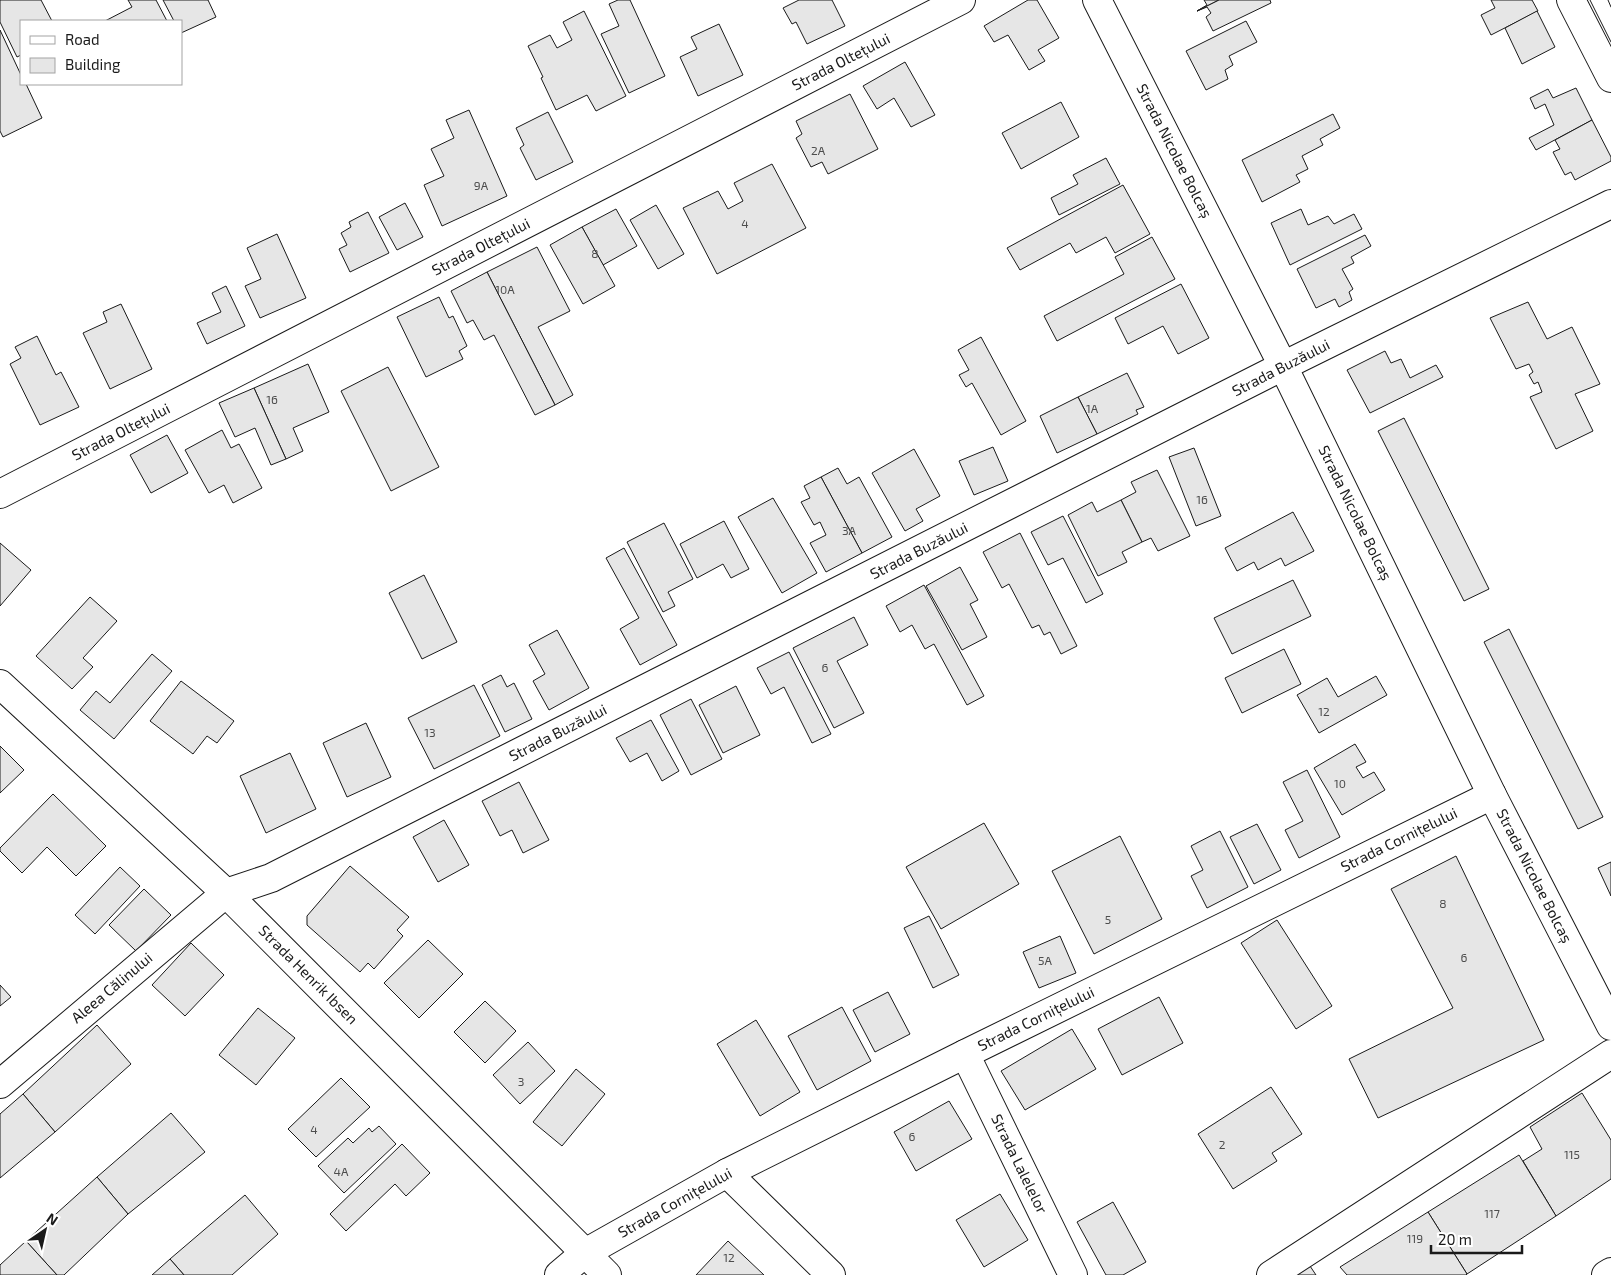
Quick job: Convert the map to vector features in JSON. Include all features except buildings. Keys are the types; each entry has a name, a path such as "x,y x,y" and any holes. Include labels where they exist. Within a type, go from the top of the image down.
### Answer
{"street":[{"name":"Strada Oltețului","path":"0,494 962,0"},
{"name":"Strada Nicolae Bolcaș","path":"1097,0 1283,366 1492,795 1611,1026"},
{"path":"1571,0 1611,78"},
{"name":"Strada Buzăului","path":"226,893 280,874 1283,366 1611,204"},
{"name":"Strada Henrik Ibsen","path":"0,684 226,893 607,1275"},
{"name":"Strada Cornițelului","path":"560,1275 585,1253 727,1173 1492,795"},
{"name":"Aleea Călinului","path":"0,1084 226,893"},
{"name":"Strada Lalelelor","path":"965,1054 1072,1275"},
{"path":"1270,1275 1611,1054"},
{"path":"727,1173 831,1275"},
{"path":"1606,1275 1611,1272"}],"tram line":[{"path":"1590,0 1611,42"},
{"path":"1608,0 1611,7"}]}
